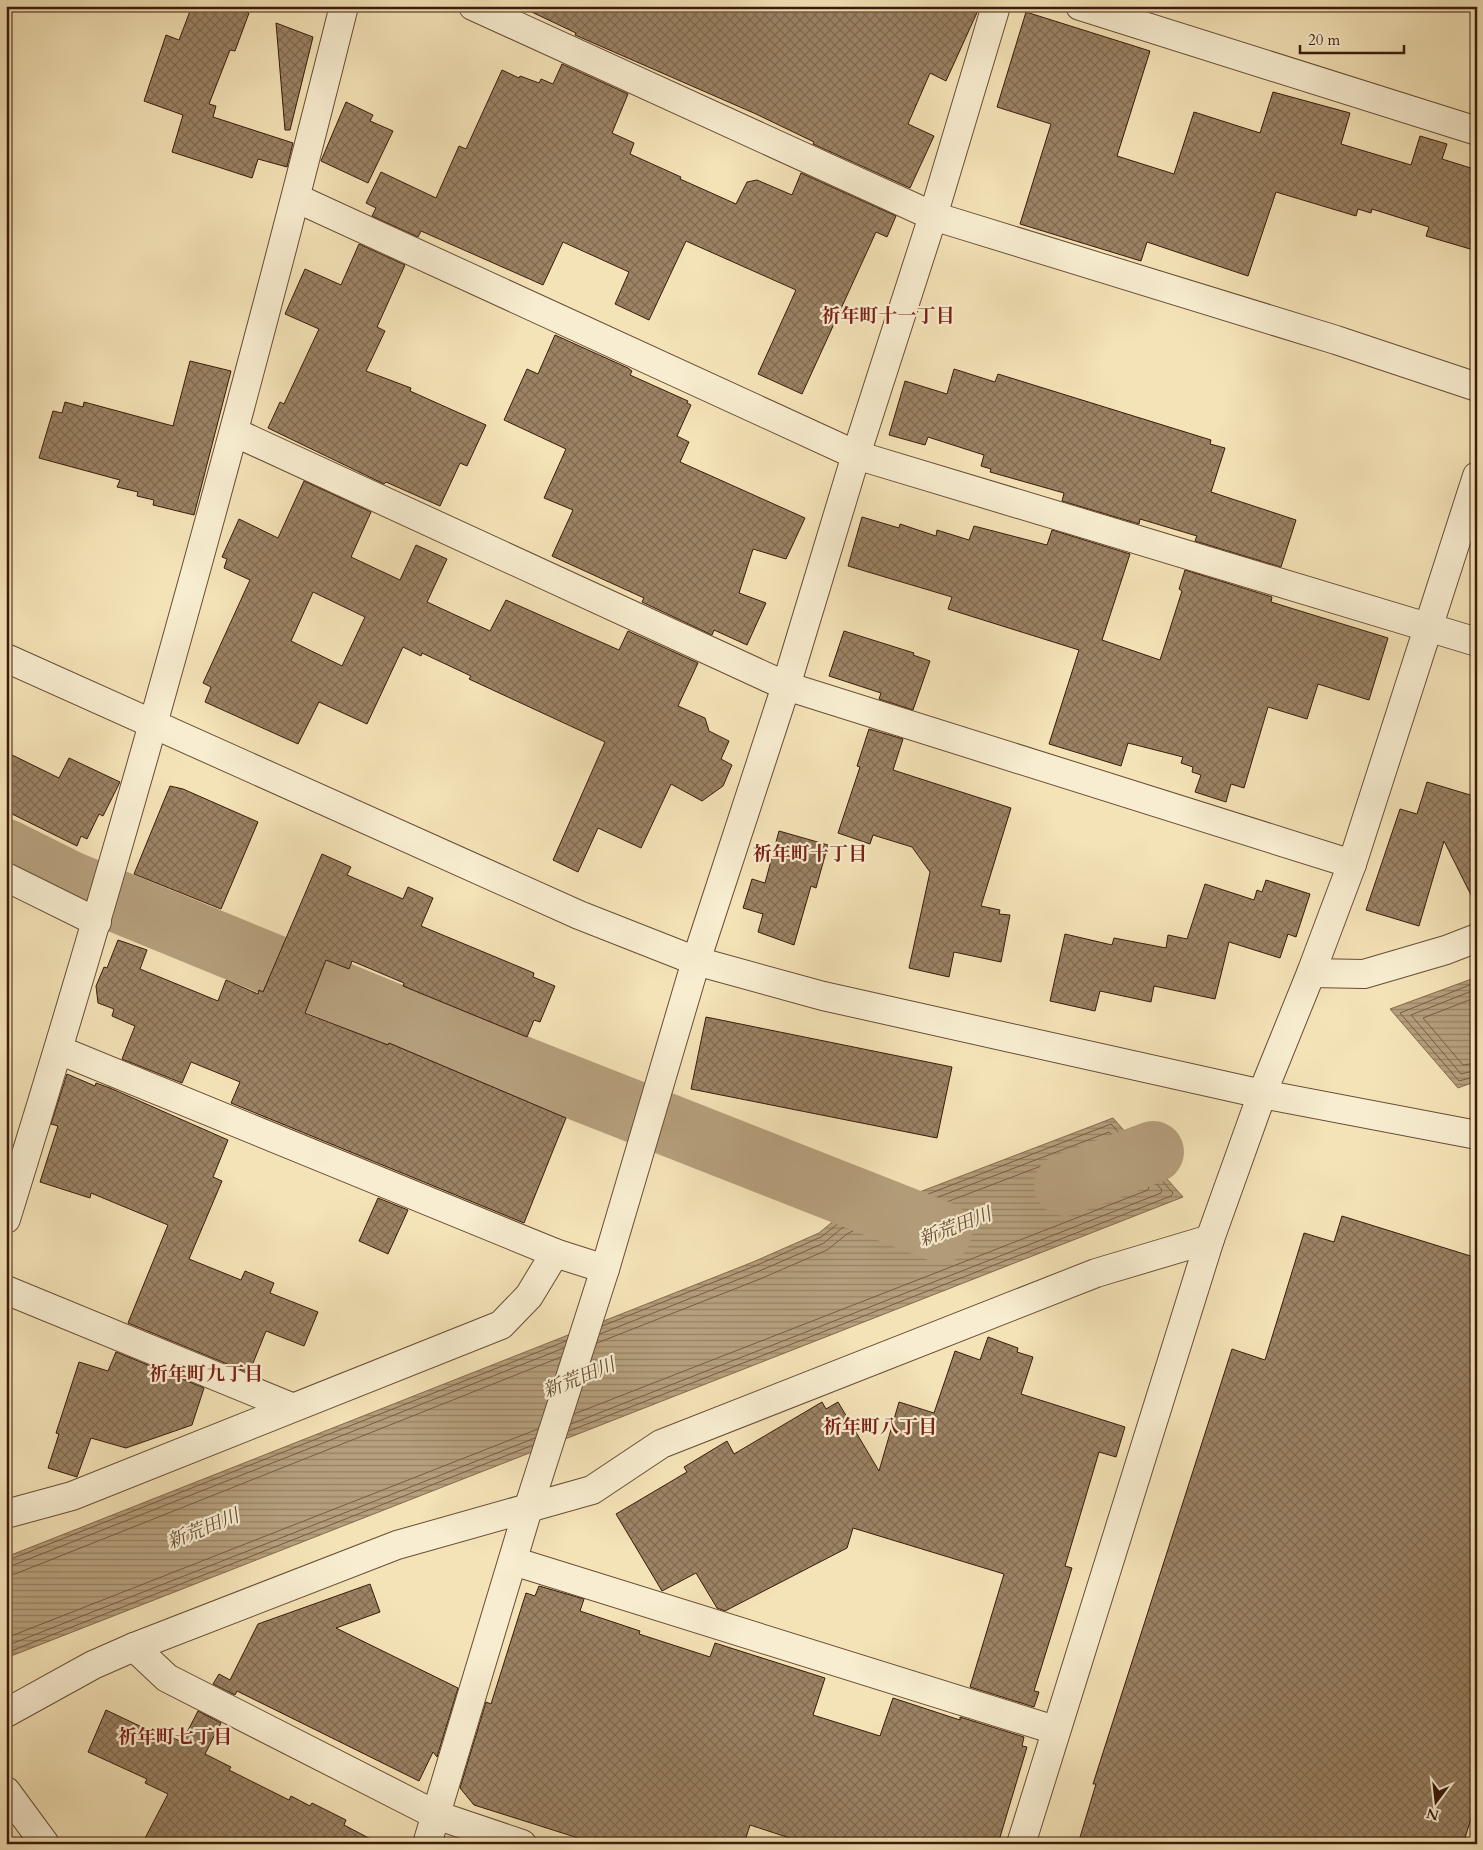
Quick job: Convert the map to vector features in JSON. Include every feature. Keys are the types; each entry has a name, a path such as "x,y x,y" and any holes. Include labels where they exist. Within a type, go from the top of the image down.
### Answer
{"street":[{"path":"6,1219 59,1050 110,875 234,432 296,198 344,6"},
{"path":"473,6 933,216 1327,338 1477,387"},
{"path":"427,1844 528,1509 603,1272 696,961 786,686 856,455 933,216 996,6"},
{"path":"1080,6 1477,132"},
{"path":"296,198 856,455 1477,642"},
{"path":"234,432 786,686 1352,864"},
{"path":"1021,1844 1055,1730 1210,1239 1262,1094 1311,973 1352,864 1477,476"},
{"path":"6,658 153,722 579,915 696,961 823,996 1262,1094 1477,1135"},
{"path":"6,877 98,916"},
{"path":"1311,973 1364,974 1446,950 1477,938"},
{"path":"59,1050 603,1272"},
{"path":"6,1713 93,1665 134,1647 396,1545 592,1490 661,1444 1096,1273 1210,1239"},
{"path":"6,1514 72,1496 291,1407 501,1325 529,1296 555,1254"},
{"path":"6,1290 291,1407"},
{"path":"513,1561 1055,1730"},
{"path":"134,1647 167,1678 436,1815 522,1844"},
{"path":"6,1791 45,1844"}],"water":[{"path":"1477,977 1477,1081 1458,1088 1390,1009"},
{"path":"1113,1118 1183,1197 6,1658 6,1557 753,1262 819,1233 836,1219 882,1193 909,1196"}],"building":[{"path":"192,6 230,6 249,13 235,51 230,50 209,104 216,106 213,117 293,143 287,167 258,159 252,178 172,152 183,115 144,101 166,35 179,40"},
{"path":"519,6 980,6 946,81 930,73 908,124 934,136 910,188 813,144 814,142 756,114 575,35 576,33"},
{"path":"1026,12 1150,51 1117,156 1174,174 1194,112 1260,133 1273,92 1350,113 1341,144 1411,165 1420,136 1447,144 1442,159 1477,170 1477,251 1426,236 1429,227 1372,209 1371,213 1358,209 1356,216 1276,192 1248,276 1147,242 1141,261 1020,224 1051,124 997,107"},
{"path":"276,23 313,37 290,130 285,130"},
{"path":"562,64 628,94 612,133 634,143 630,154 681,177 680,179 736,204 747,182 757,180 792,195 801,173 896,216 887,237 876,232 802,394 758,374 796,290 686,241 649,320 615,304 629,272 563,242 543,285 421,231 418,237 372,216 376,208 366,203 381,172 436,198 459,146 466,149 502,70 519,78 520,76 539,83 541,79 553,84"},
{"path":"346,102 373,115 370,121 393,131 368,183 321,161"},
{"path":"359,244 405,265 377,327 385,331 366,371 411,388 410,391 486,425 467,466 460,463 440,506 386,482 384,484 268,428 280,402 284,404 319,329 285,314 305,269 341,285"},
{"path":"555,335 628,368 632,371 630,375 688,401 687,403 691,405 677,436 689,442 680,462 805,518 786,559 753,549 739,593 766,603 747,645 714,630 712,635 642,602 644,598 552,556 573,510 544,498 566,449 504,420 527,369 538,374"},
{"path":"190,361 231,371 194,515 153,505 154,500 137,496 138,492 117,487 120,480 39,458 53,411 62,413 65,402 83,407 84,402 173,426"},
{"path":"954,369 995,382 998,374 1211,440 1210,444 1225,448 1211,492 1296,520 1281,567 1195,541 1197,536 1140,519 1139,524 1062,501 1064,493 990,472 991,469 981,466 984,455 928,437 925,445 889,435 905,381 947,394"},
{"path":"304,481 371,512 351,557 400,580 416,545 447,559 427,602 490,631 506,600 619,650 628,631 698,663 678,706 705,718 709,731 729,741 721,759 732,765 723,786 702,801 671,784 641,848 598,828 578,872 553,860 605,742 469,679 471,676 422,653 421,656 403,647 367,724 319,702 298,744 205,702 211,687 203,683 250,580 224,568 227,559 222,557 239,519 278,538","holes":["313,592 365,617 342,666 291,641"]},
{"path":"862,517 899,528 900,524 936,536 937,530 969,540 974,526 1047,545 1052,530 1130,554 1102,640 1160,660 1182,591 1179,589 1185,570 1272,597 1271,602 1388,638 1369,700 1318,684 1307,719 1268,707 1244,788 1231,784 1226,802 1195,792 1201,775 1192,772 1193,767 1181,763 1183,757 1128,743 1121,766 1049,744 1079,650 948,609 952,597 848,566"},
{"path":"844,631 914,653 913,655 930,661 913,710 879,699 881,693 829,676"},
{"path":"869,729 903,739 893,770 1011,808 981,906 1000,910 999,914 1010,915 1001,962 954,952 949,977 909,968 930,872 912,847 873,835 870,844 838,833 860,767 857,766"},
{"path":"6,752 59,778 69,758 120,782 103,816 99,814 87,839 81,836 77,846 6,811"},
{"path":"1427,782 1477,797 1477,907 1444,841 1419,926 1366,910 1400,809 1417,814"},
{"path":"170,786 183,789 258,822 221,909 134,874"},
{"path":"779,831 828,845 816,888 811,886 794,945 758,932 763,914 743,908 752,879 765,883"},
{"path":"322,854 351,867 347,875 403,899 408,887 433,898 421,926 534,973 533,977 555,986 540,1022 534,1020 527,1037 403,986 404,983 352,961 349,969 326,960 305,1013 388,1045 389,1043 566,1118 524,1223 231,1103 240,1082 191,1062 182,1083 122,1059 135,1026 112,1016 114,1009 98,1003 96,986 104,967 107,968 118,940 147,950 140,969 218,1001 226,980 258,994 259,990 263,992"},
{"path":"1266,880 1310,894 1296,937 1288,934 1280,958 1229,942 1215,999 1154,986 1151,1002 1100,991 1095,1011 1050,1001 1065,934 1112,945 1114,938 1166,948 1168,935 1187,939 1205,884 1254,900 1257,890 1262,892"},
{"path":"706,1017 952,1067 937,1138 691,1089"},
{"path":"67,1074 95,1086 96,1083 110,1088 228,1140 213,1177 222,1181 189,1259 241,1280 245,1271 274,1283 270,1293 318,1312 304,1346 266,1331 249,1373 128,1323 168,1225 91,1193 90,1198 40,1182 58,1126 51,1124"},
{"path":"378,1198 408,1210 388,1254 359,1241"},
{"path":"1342,1216 1477,1258 1477,1800 1463,1844 1078,1844 1096,1784 1093,1784 1232,1349 1265,1360 1304,1233 1334,1242"},
{"path":"988,1337 1018,1348 1017,1352 1033,1357 1021,1394 1125,1427 1116,1457 1099,1452 1065,1566 1072,1568 1034,1691 1039,1692 1034,1707 970,1687 1004,1574 853,1528 847,1548 725,1611 717,1608 696,1573 662,1591 616,1514 687,1472 684,1467 727,1441 734,1454 822,1402 826,1409 838,1402 879,1471 899,1402 934,1413 955,1351 980,1360"},
{"path":"116,1352 204,1388 192,1425 126,1448 91,1438 77,1477 48,1468 59,1434 56,1433 79,1362 108,1371"},
{"path":"370,1584 380,1612 336,1628 458,1688 437,1757 433,1752 419,1781 237,1691 235,1695 213,1684 219,1674 230,1680 258,1624"},
{"path":"539,1586 584,1599 580,1611 640,1631 639,1634 710,1657 715,1643 825,1678 813,1715 880,1736 893,1698 960,1720 960,1717 1024,1737 1022,1746 1027,1747 998,1844 808,1844 750,1825 744,1844 597,1844 474,1805 460,1788 486,1702 491,1704 526,1593 535,1596"},
{"path":"106,1710 167,1739 169,1736 182,1742 198,1711 221,1723 205,1754 231,1767 229,1770 289,1800 291,1796 310,1806 312,1803 346,1820 344,1825 380,1844 142,1844 168,1794 145,1783 147,1779 88,1752"}],"waterway":[{"path":"6,850 70,882 526,1069 941,1232"},
{"name":"新荒田川","path":"1065,1185 1153,1152"}],"district":[{"name":"祈年町十一丁目","path":"888,316"},
{"name":"祈年町十丁目","path":"810,854"},
{"name":"祈年町九丁目","path":"206,1374"},
{"name":"祈年町八丁目","path":"880,1427"},
{"name":"祈年町七丁目","path":"175,1737"}]}
